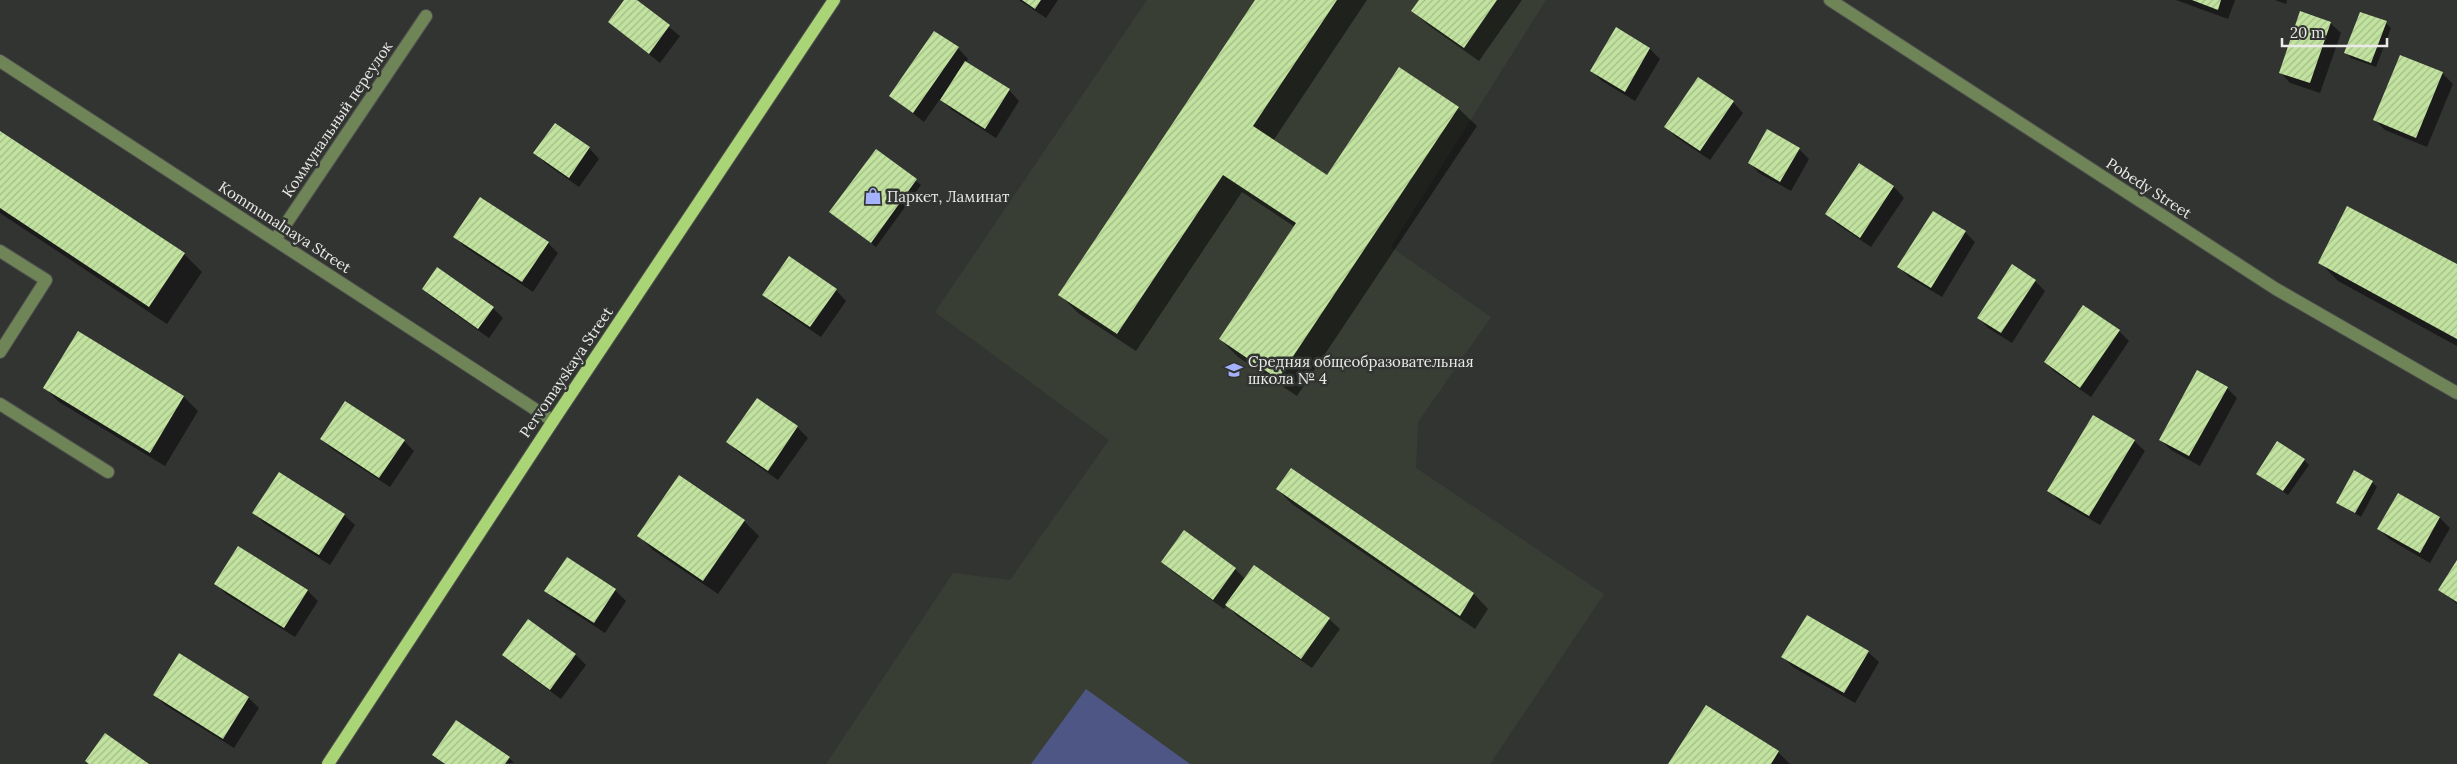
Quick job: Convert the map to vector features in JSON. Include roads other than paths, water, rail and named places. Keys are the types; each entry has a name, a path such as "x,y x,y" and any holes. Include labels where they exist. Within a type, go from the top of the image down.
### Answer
{"main road":[{"name":"Pervomayskaya Street","path":"328,764 552,421 834,0"}],"street":[{"name":"Pobedy Street","path":"1830,0 2268,283 2457,393"},
{"name":"Коммунальный переулок","path":"275,240 426,16"},
{"name":"Kommunalnaya Street","path":"0,61 552,421"},
{"path":"0,251 46,280 0,352"},
{"path":"0,404 108,472"}],"place":[{"name":"Паркет, Ламинат","path":"873,196"},
{"name":"Средняя общеобразовательная школа № 4","path":"1234,370"}]}
